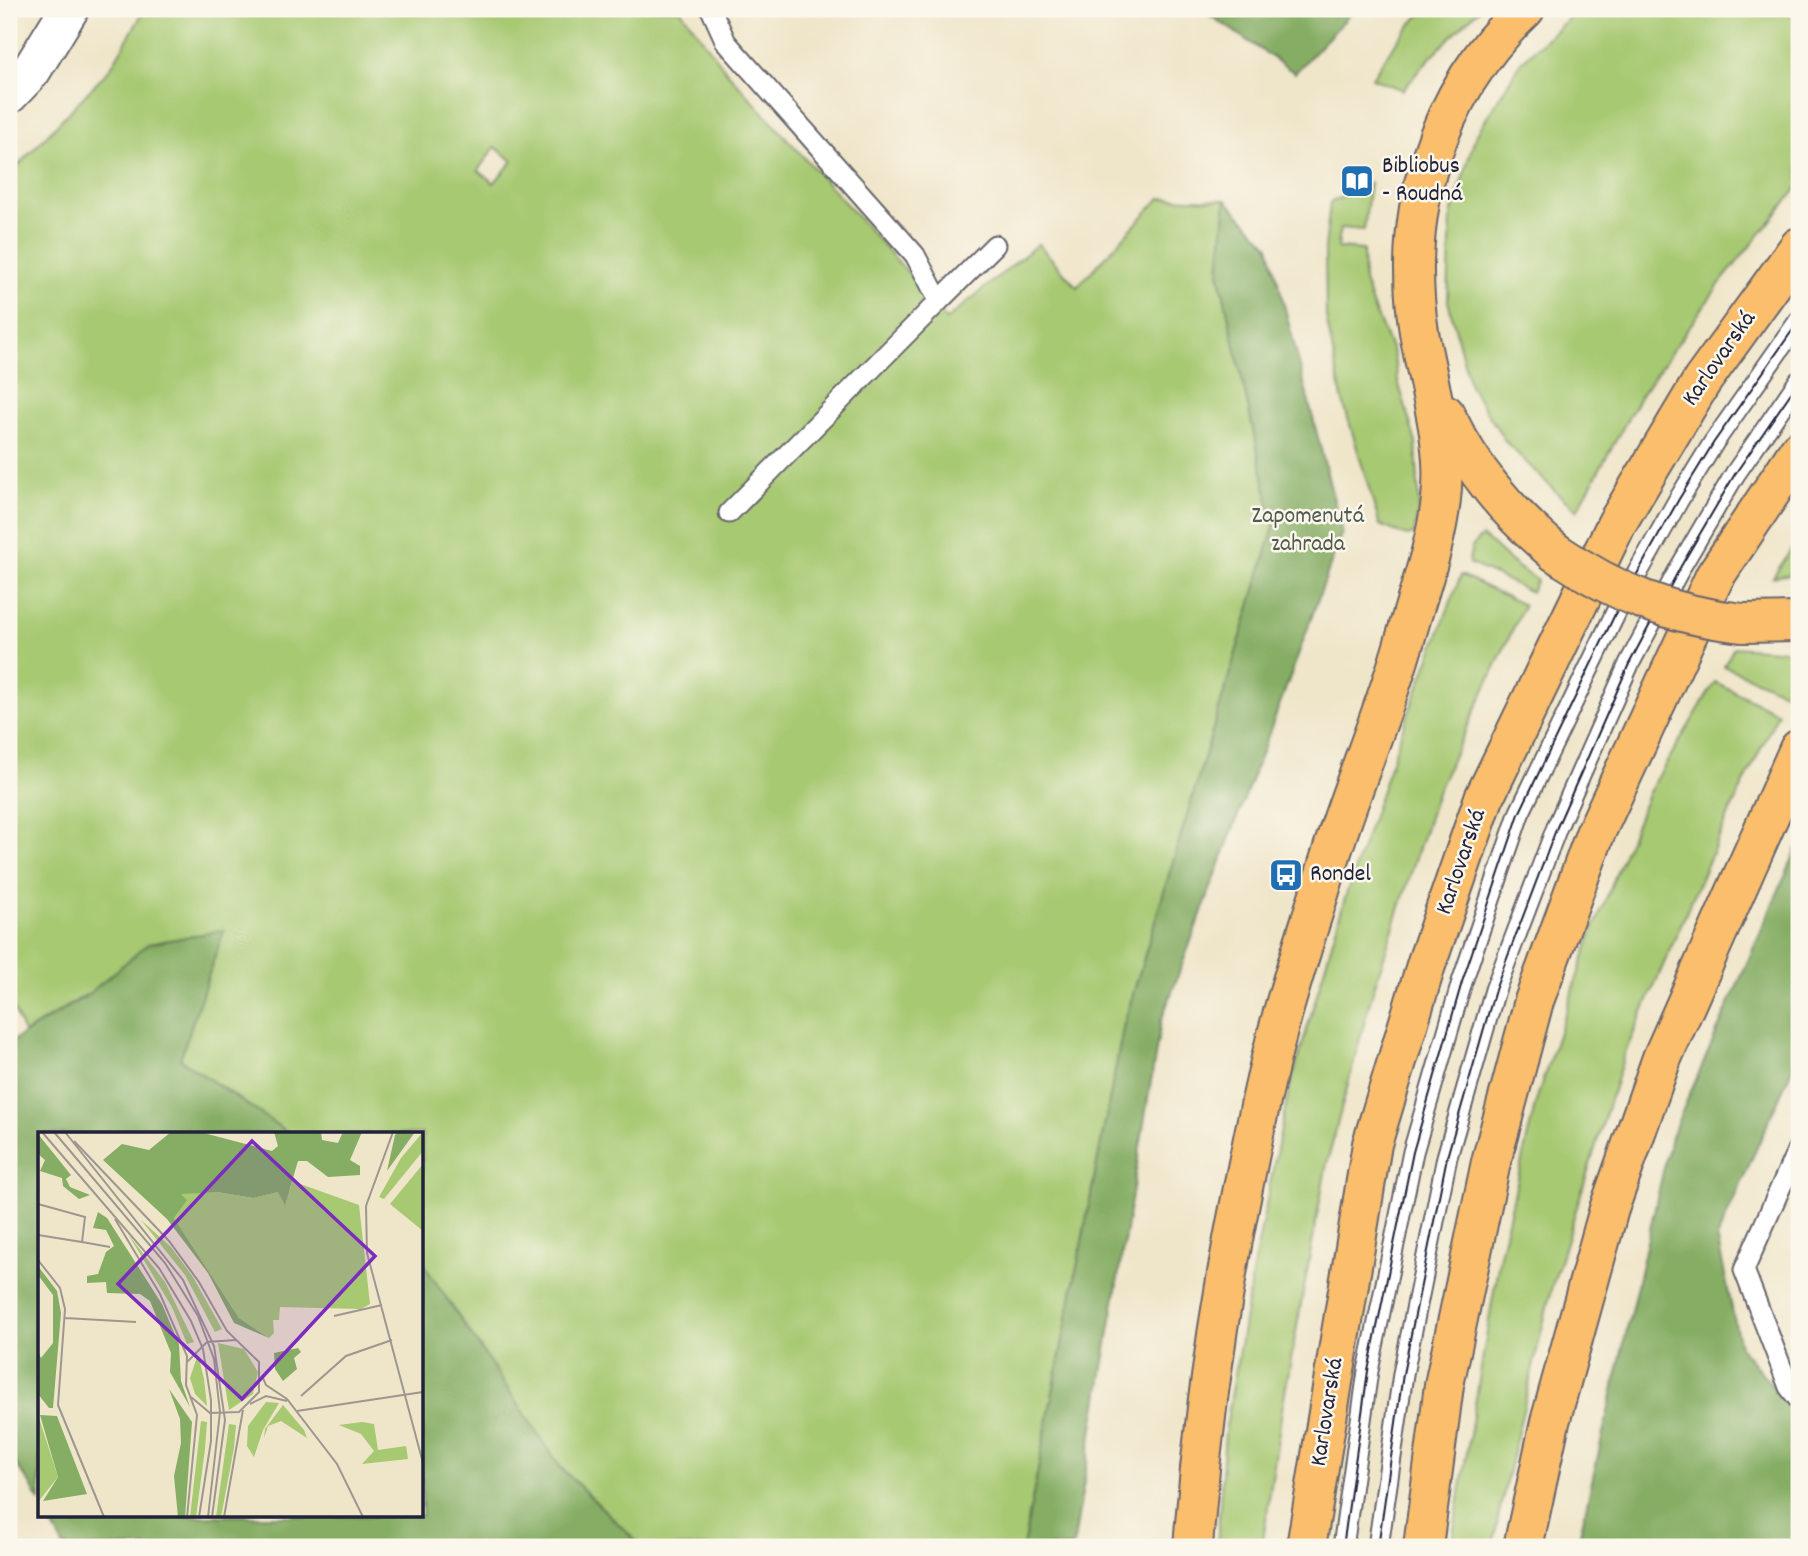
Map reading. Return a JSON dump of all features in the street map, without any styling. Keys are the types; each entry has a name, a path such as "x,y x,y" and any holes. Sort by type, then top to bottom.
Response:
{"main road":[{"path":"1525,9 1491,45 1464,85 1444,123 1429,162 1419,204 1414,249 1420,338 1442,407 1472,463 1501,501 1537,537 1582,570 1639,599 1690,614 1743,622 1799,622"},
{"name":"Karlovarská","path":"1306,1547 1372,1144 1426,965 1484,797 1617,523 1702,381 1799,247"},
{"path":"1193,1547 1197,1488 1225,1278 1279,1025 1342,819 1393,678 1437,526 1442,497 1443,464 1426,359"},
{"path":"1423,1547 1447,1371 1491,1162 1534,1002 1595,834 1715,576 1799,450"},
{"path":"1523,1547 1550,1422 1609,1209 1662,1058 1799,750"}],"street":[{"path":"9,94 31,71 69,9"}],"lane":[{"path":"711,9 726,42 915,255 939,301"},
{"path":"729,513 995,246"},
{"name":"Karlovarská","path":"1343,1547 1368,1371 1413,1152 1462,982 1519,814 1619,606 1679,499 1714,442 1799,321"},
{"path":"1378,1547 1403,1374 1447,1157 1495,990 1557,827 1629,664 1681,566 1735,474 1799,381"},
{"path":"1799,1146 1744,1270 1789,1387 1799,1401"}],"green space":[{"path":"145,9 680,9 727,72 910,275 946,320 1038,244 1077,287 1160,198 1226,200 1219,272 1274,527 1124,1024 1023,1547 642,1547 561,1468 424,1265 424,1132 287,1132 180,1059 223,931 86,995 24,1033 9,998 9,175 110,69","holes":["495,147 513,161 494,183 478,170"]},
{"path":"1201,9 1355,9 1295,73"},
{"path":"1426,9 1480,9 1440,48 1403,90 1372,78 1397,42"},
{"path":"1579,9 1799,9 1799,186 1721,282 1641,395 1577,510 1506,442 1470,386 1448,301 1451,215 1476,135 1522,61"},
{"path":"1370,183 1364,230 1340,228 1338,248 1363,250 1364,281 1393,353 1416,443 1419,505 1414,534 1407,536 1380,525 1342,398 1326,317 1325,248 1330,203"},
{"name":"Zapomenutá zahrada","path":"1226,200 1269,246 1342,532 1161,1021 1073,1547 1023,1547 1124,1024 1274,527 1219,272"},
{"path":"1482,537 1513,564 1537,580 1531,592 1469,563 1472,548"},
{"path":"1799,538 1799,573 1773,577"},
{"path":"1461,575 1524,605 1437,792 1371,997 1326,1167 1283,1403 1262,1547 1217,1547 1225,1433 1252,1275 1288,1094 1345,898 1403,728"},
{"path":"1734,647 1790,651 1797,667 1786,693 1724,666"},
{"path":"1715,682 1778,713 1730,812 1624,1055 1551,1290 1493,1547 1451,1547 1500,1255 1536,1101 1591,936 1649,792"},
{"path":"1799,844 1799,1053 1717,1237 1740,1347 1799,1417 1799,1547 1577,1547 1671,1137"},
{"path":"224,930 180,1059 287,1132 38,1132 38,1499 9,1455 9,1043 86,996 148,944"},
{"path":"424,1265 561,1468 642,1547 64,1547 48,1518 424,1518"}],"tram line":[{"path":"1343,1547 1368,1371 1413,1152 1462,982 1519,814 1619,606 1679,499 1714,442 1799,321"},
{"path":"1378,1547 1403,1374 1447,1157 1495,990 1557,827 1629,664 1681,566 1735,474 1799,381"}],"place":[{"name":"Bibliobus - Roudná","path":"1357,181"},
{"name":"Rondel","path":"1286,875"}]}
